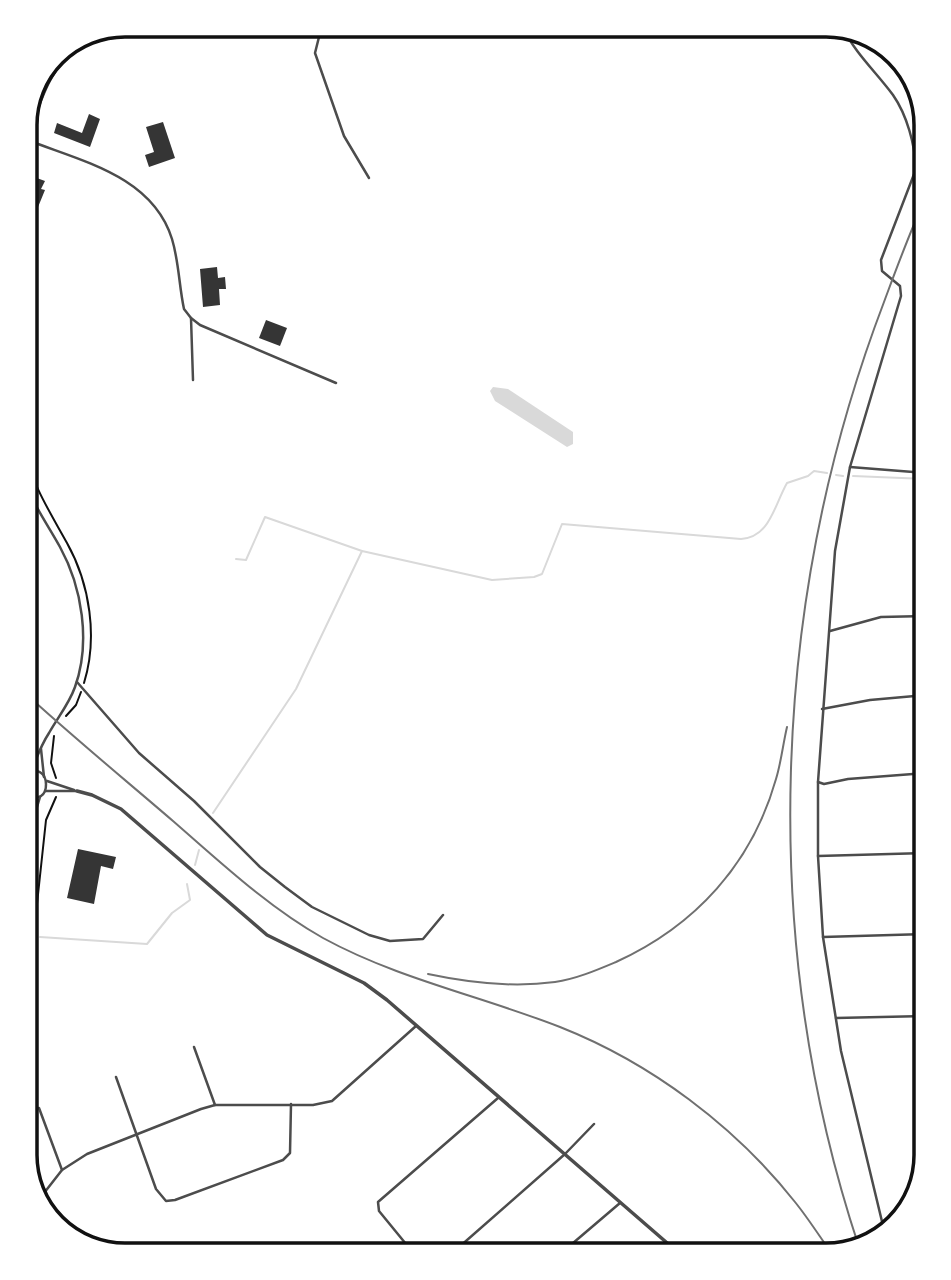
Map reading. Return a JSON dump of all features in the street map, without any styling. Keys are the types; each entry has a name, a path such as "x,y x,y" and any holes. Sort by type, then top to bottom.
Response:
{"street":[{"path":"319,37 315,53 344,136 369,178"},
{"path":"850,40 894,97 914,151"},
{"path":"39,109 56,70"},
{"path":"37,143 124,179 145,196 171,236 184,309 191,318 200,325 336,383"},
{"path":"882,1222 844,1062 823,937 818,856 818,782 835,551 850,467 901,296 900,285 882,271 881,260 914,176"},
{"path":"191,318 192,380"},
{"path":"850,467 914,471"},
{"path":"37,507 71,570 79,598 82,623 82,650 77,682 37,758"},
{"path":"830,631 881,617 914,616"},
{"path":"77,682 139,753 194,801 260,867 312,907 348,925 390,941 424,939 443,915"},
{"path":"822,709 870,700 914,696"},
{"path":"37,801 43,793 46,779 41,748"},
{"path":"37,772 58,785 92,795 121,808 267,935 364,983 667,1243"},
{"path":"818,782 824,784 848,779 914,774"},
{"path":"37,796 57,791 77,791"},
{"path":"818,856 914,853"},
{"path":"823,937 914,934"},
{"path":"836,1018 914,1016"},
{"path":"45,1192 62,1170 87,1154 215,1105 313,1105 332,1101 416,1026"},
{"path":"194,1047 215,1105"},
{"path":"116,1077 160,1196 166,1201 283,1160 290,1153 290,1104"},
{"path":"405,1243 380,1212 378,1202 498,1098"},
{"path":"39,1108 62,1170"},
{"path":"464,1243 565,1154 594,1124"},
{"path":"573,1243 620,1203"}],"path":[{"path":"37,487 80,570 91,623 88,669 76,705 64,718"},
{"path":"57,729 50,754 58,785"},
{"path":"37,904 46,820 56,801 57,791"}],"shaded area":[{"path":"493,387 508,389 573,432 573,444 567,447 495,401 490,391"}],"building":[{"path":"89,114 100,119 90,147 54,133 57,123 82,133"},
{"path":"163,122 175,158 149,167 145,155 154,152 146,127"},
{"path":"37,178 45,181 41,189 45,190 37,210"},
{"path":"217,267 218,278 225,277 226,289 219,289 220,305 203,307 200,269"},
{"path":"266,320 287,328 280,346 259,338"},
{"path":"78,849 116,857 113,869 101,866 94,904 67,898"}],"waterway":[{"path":"236,559 246,560 265,517 362,551 492,580 534,577 542,574 562,524 741,539 759,533 765,526 787,483 808,476 814,471 827,473"},
{"path":"836,475 843,476"},
{"path":"853,476 914,479"},
{"path":"213,813 296,689 362,551"},
{"path":"195,865 199,850"},
{"path":"40,937 147,944 172,913 190,900 187,884"}],"railway":[{"path":"856,1237 826,1131 804,1013 792,893 791,773 799,652 818,533 846,416 884,302 914,225"},
{"path":"37,703 245,883 303,926 381,965 560,1027 594,1042 659,1078 746,1148 795,1202 824,1243"},
{"path":"428,974 507,984 563,981 616,962 671,930 717,889 752,838 776,779 787,727"}]}
